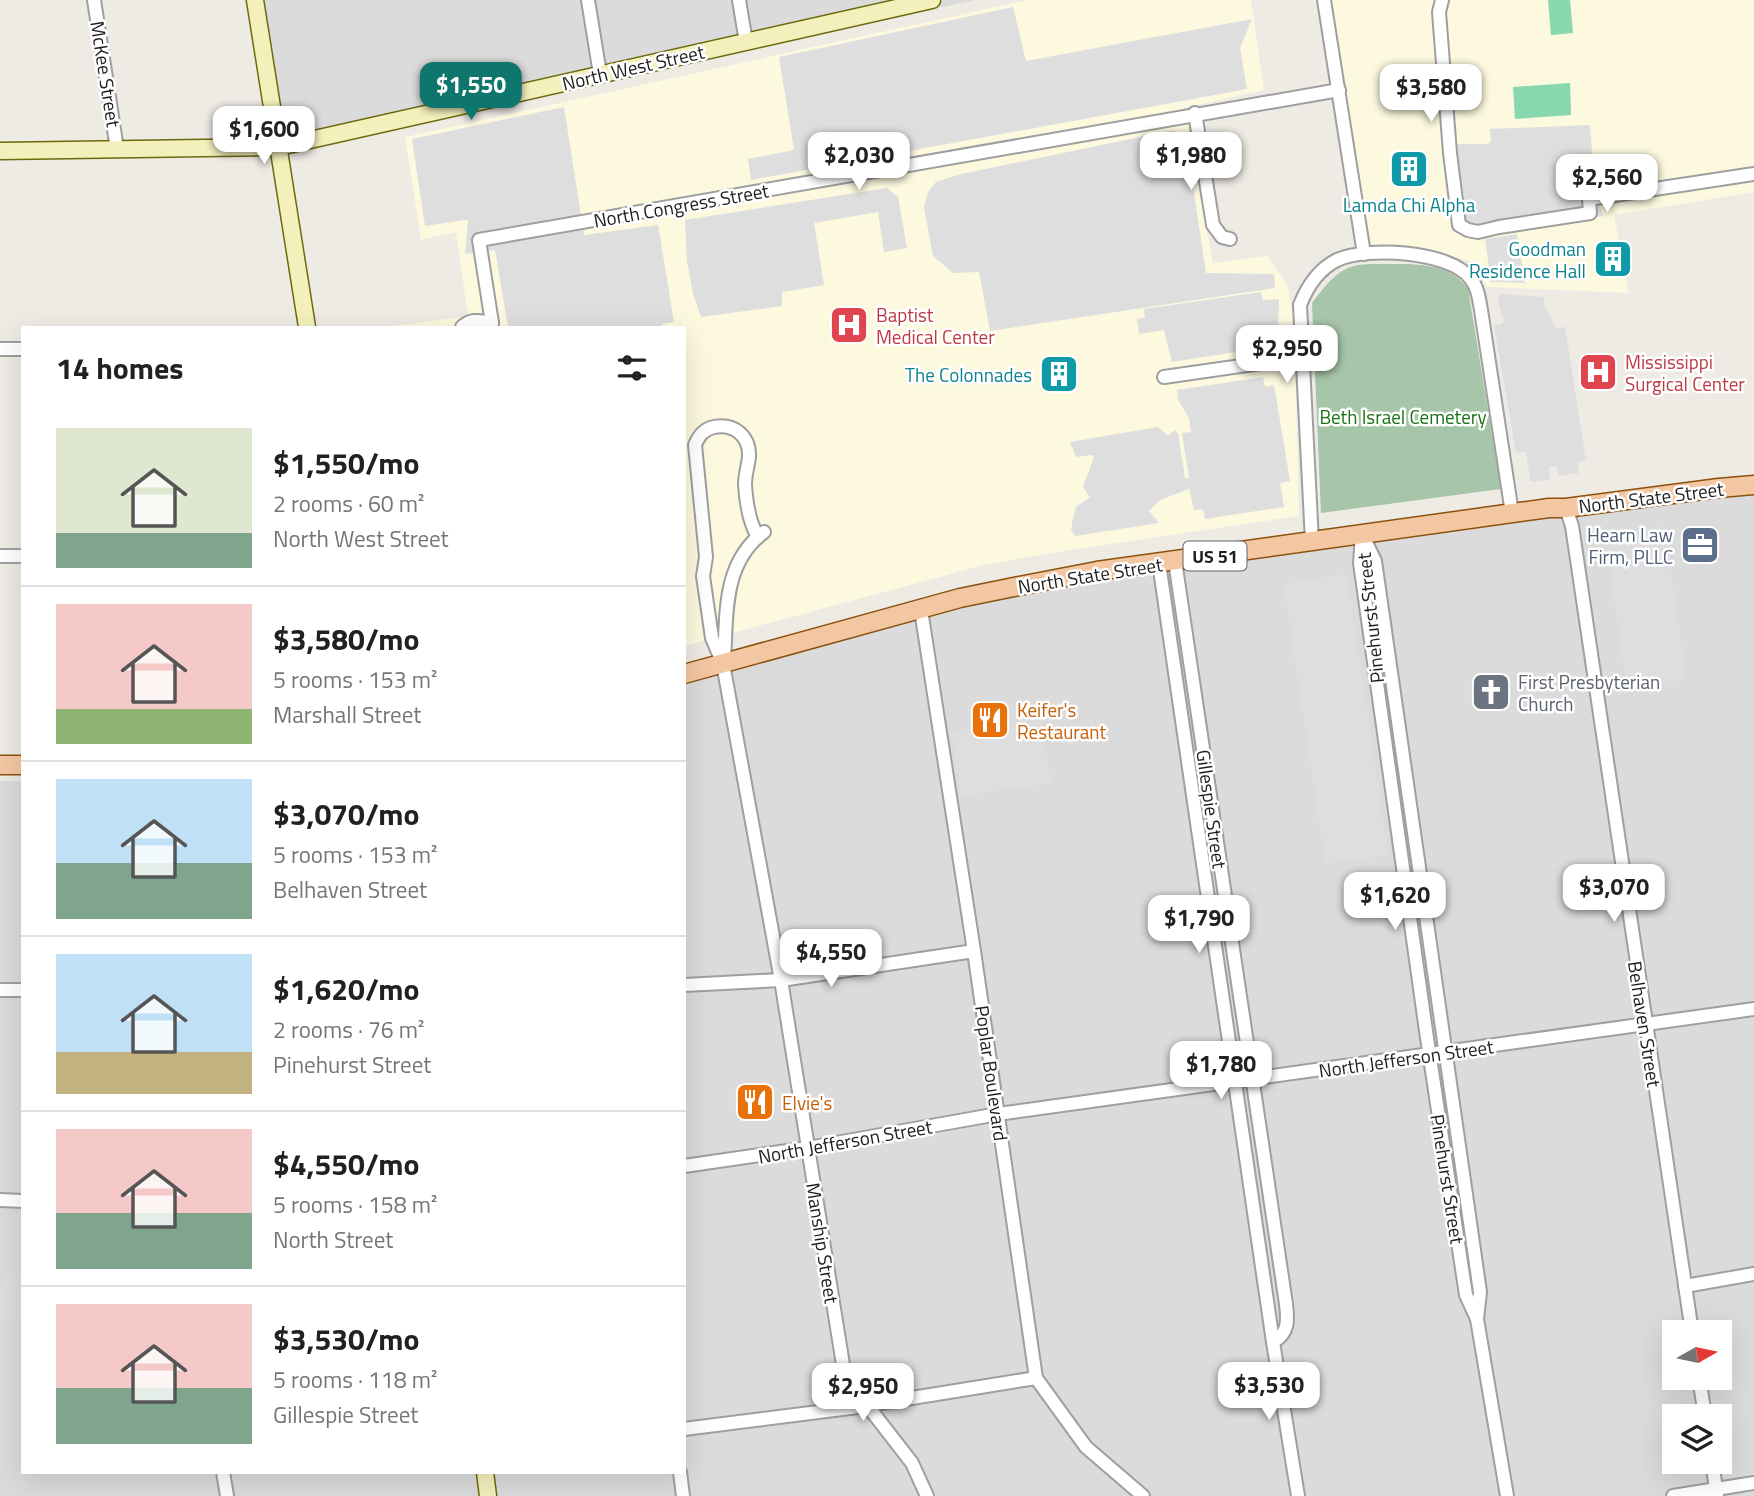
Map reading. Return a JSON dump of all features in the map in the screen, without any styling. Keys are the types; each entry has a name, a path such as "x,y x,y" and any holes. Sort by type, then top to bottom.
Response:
{"main road":[{"name":"North State Street","path":"686,673 960,598 1097,572 1512,513 1754,485"},
{"path":"0,765 21,765"}],"street":[{"name":"McKee Street","path":"94,0 117,149"},
{"path":"255,0 307,326"},
{"path":"588,0 600,74"},
{"path":"739,0 746,41"},
{"name":"North West Street","path":"0,151 279,148 746,41 876,6 932,0"},
{"path":"1324,0 1364,254"},
{"path":"1442,0 1439,12 1450,153 1459,225 1478,232 1590,213 1590,199 1754,174"},
{"name":"North Congress Street","path":"463,326 468,321 476,320 489,325 479,240 1339,90"},
{"path":"1195,113 1213,225 1222,237 1230,239"},
{"path":"1312,542 1300,305 1306,290 1317,276 1339,259 1364,254 1410,255 1457,266 1473,281 1478,293 1512,513"},
{"path":"0,349 21,349"},
{"path":"1164,377 1303,357"},
{"name":"Manship Street","path":"723,664 725,614 732,577 761,535 751,526 745,482 749,454 746,438 733,428 719,426 707,429 699,436 695,445 706,557 703,576 712,638 723,664 781,980 850,1408"},
{"name":"Belhaven Street","path":"1566,508 1572,526 1690,1320"},
{"name":"Pinehurst Street","path":"1362,535 1375,561 1480,1292 1477,1319"},
{"name":"Pinehurst Street","path":"1362,535 1360,563 1429,1054 1466,1296 1477,1319 1507,1496"},
{"path":"0,556 21,556"},
{"name":"Gillespie Street","path":"1167,562 1252,1080 1287,1314 1286,1329 1283,1335 1273,1342"},
{"name":"Gillespie Street","path":"1167,562 1234,1083 1298,1496"},
{"name":"Poplar Boulevard","path":"921,610 1036,1378 1086,1447 1143,1496"},
{"path":"1403,867 1419,864"},
{"path":"686,985 781,980 974,951"},
{"path":"1417,965 1433,962"},
{"path":"0,990 21,990"},
{"name":"North Jefferson Street","path":"686,1166 808,1148 998,1114 1754,1009"},
{"path":"1450,1190 1465,1187"},
{"path":"0,1200 21,1200"},
{"path":"1685,1286 1754,1274"},
{"path":"686,1429 850,1408 1036,1378"},
{"path":"867,1405 912,1463 927,1496"},
{"path":"223,1474 227,1496"},
{"path":"485,1474 488,1496"},
{"path":"680,1474 683,1496"},
{"path":"1714,1474 1717,1493"},
{"path":"1673,1496 1717,1493 1754,1483"}],"shaded area":[{"path":"260,0 976,0 279,147"},
{"name":"Baptist Medical Center","path":"1027,0 1251,0 1264,90 1184,108 1213,263 1267,256 1287,284 1294,322 1299,516 984,565 686,645 686,326 393,326 468,316 456,232 421,240 405,137"},
{"path":"1331,0 1754,0 1754,192 1614,215 1629,293 1487,287 1473,262 1437,252 1433,254 1374,246 1370,242"},
{"path":"1013,7 1026,61 1252,19 1240,48 1247,89 751,180 748,159 794,150 779,57"},
{"path":"564,107 584,235 658,225 674,322 662,326 508,326 495,250 465,254 468,221 425,226 412,139"},
{"path":"1590,125 1595,191 1603,216 1486,237 1479,227 1470,225 1465,220 1462,214 1454,144 1488,144 1491,141 1490,129"},
{"path":"1174,130 1176,141 1186,139 1206,273 1274,274 1275,288 990,331 979,272 953,273 933,256 924,207 928,192 936,182 961,174"},
{"path":"887,188 898,197 907,248 884,252 878,212 814,223 824,285 782,292 782,306 701,317 693,294 687,261 685,220"},
{"path":"1517,234 1525,283 1491,282 1485,239"},
{"path":"1261,292 1263,300 1279,299 1278,329 1273,346 1172,362 1164,330 1139,334 1137,319 1145,317 1144,309"},
{"path":"1499,294 1544,297 1544,304 1556,328 1565,327 1586,461 1577,462 1579,473 1559,476 1557,466 1549,467 1550,479 1531,482 1526,452 1516,453 1494,325 1502,324 1504,320 1498,302"},
{"path":"1263,377 1265,387 1274,385 1290,481 1280,483 1284,507 1205,519 1203,509 1194,510 1189,489 1160,500 1149,511 1159,523 1075,536 1071,530 1073,518 1076,507 1090,497 1083,487 1094,457 1076,457 1070,442 1158,427 1168,436 1175,430 1178,433 1185,478 1189,478 1182,433 1191,432 1189,418 1178,400 1177,390"},
{"path":"1754,487 1754,1496 0,1496 0,781 21,781 21,1474 686,1474 686,673 921,610 1175,561"},
{"path":"1664,526 1687,680 1627,686 1605,535"},
{"path":"1347,574 1388,855 1325,864 1284,584"},
{"path":"1041,718 1051,783 961,796 952,731"},
{"path":"4,1271 21,1271 21,1319 0,1319 0,1284 4,1284"}],"green space":[{"path":"1548,0 1570,0 1573,33 1551,35"},
{"path":"1570,83 1571,115 1515,119 1513,87"},
{"name":"Beth Israel Cemetery","path":"1364,264 1409,264 1449,272 1468,289 1501,489 1321,513 1312,303 1343,270"}],"place":[{"name":"Lamda Chi Alpha","path":"1409,169"},
{"name":"Goodman Residence Hall","path":"1613,259"},
{"name":"Baptist Medical Center","path":"849,325"},
{"name":"Mississippi Surgical Center","path":"1598,372"},
{"name":"The Colonnades","path":"1059,374"},
{"name":"Hearn Law Firm, PLLC","path":"1700,545"},
{"name":"First Presbyterian Church","path":"1491,692"},
{"name":"Keifer's Restaurant","path":"990,720"},
{"name":"Elvie's","path":"755,1102"}]}
